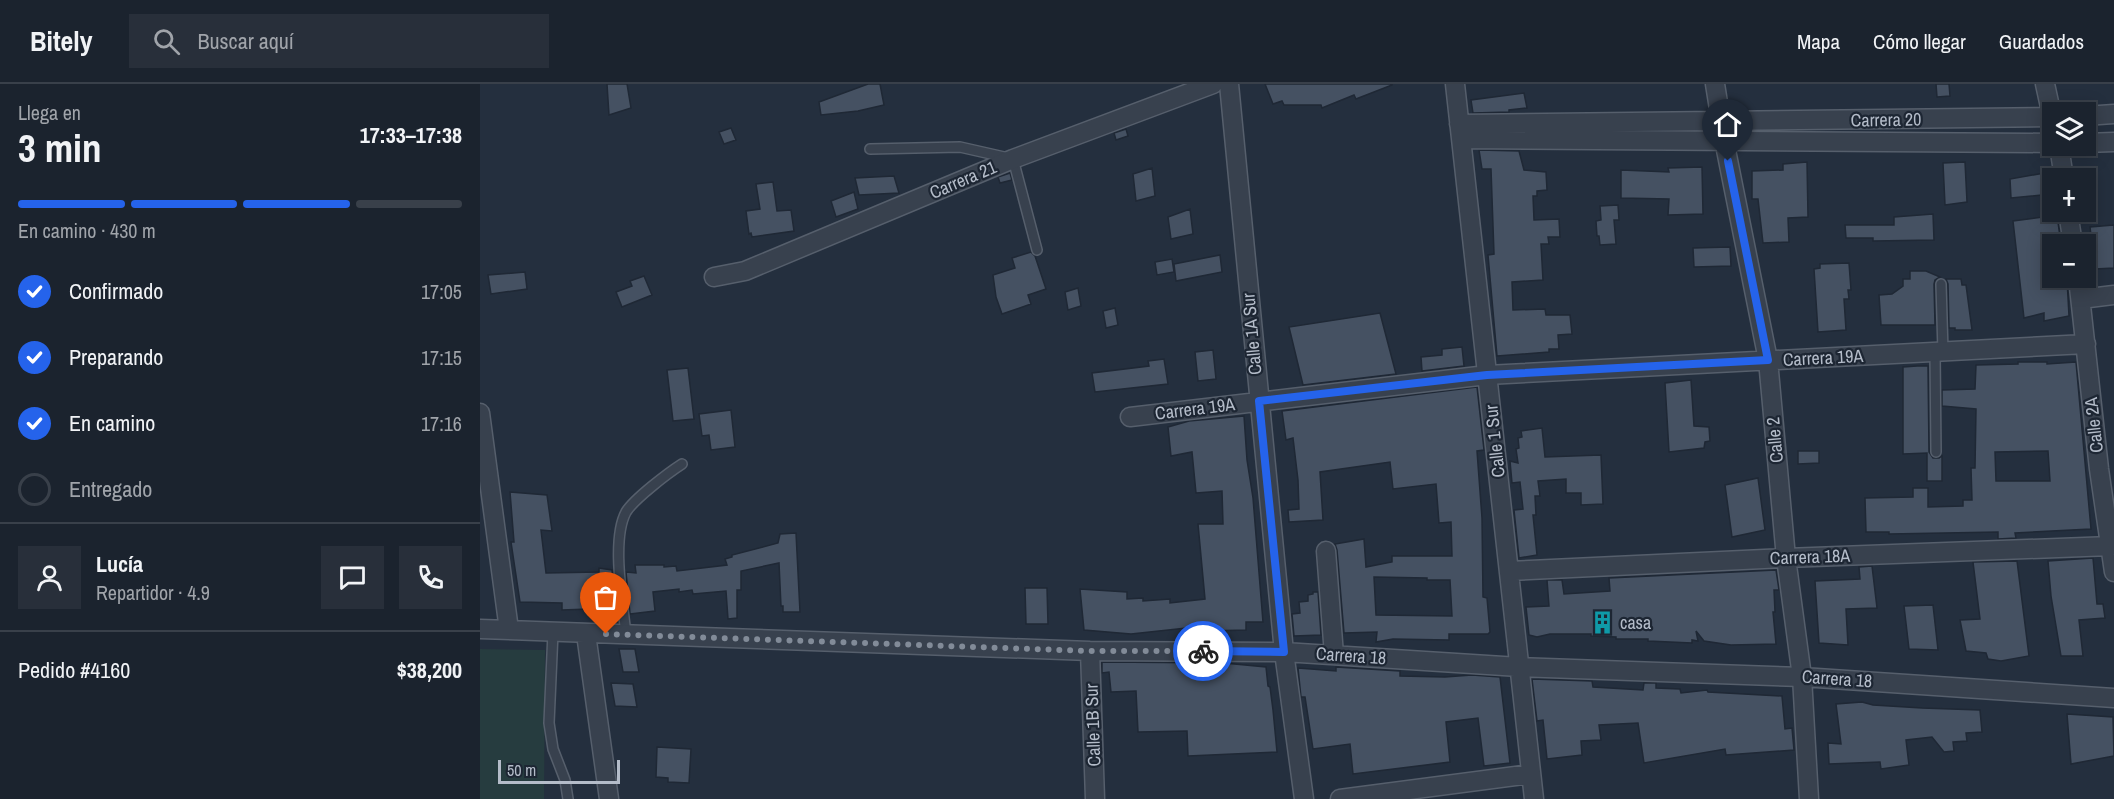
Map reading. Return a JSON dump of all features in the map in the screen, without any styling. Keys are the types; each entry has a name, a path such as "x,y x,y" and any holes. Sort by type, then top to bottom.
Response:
{"street":[{"name":"Carrera 21","path":"714,277 745,271 1013,159 1213,84"},
{"name":"Calle 1A Sur","path":"1229,84 1284,652 1304,799"},
{"name":"Calle 1 Sur","path":"1455,84 1534,799"},
{"name":"Calle 2","path":"1715,84 1722,131 1768,360 1786,558 1802,677 1809,799"},
{"path":"2044,84 2048,102"},
{"path":"2096,115 2114,114"},
{"name":"Carrera 20","path":"1722,131 2042,117"},
{"path":"1460,131 1722,131"},
{"name":"Carrera 20","path":"1722,131 2042,143"},
{"path":"2096,143 2114,142"},
{"name":"Calle 2A","path":"2079,288 2106,469 2114,572"},
{"path":"2081,299 2114,295"},
{"name":"Carrera 19A","path":"1130,417 1487,375 2086,344"},
{"path":"480,413 509,630"},
{"name":"Carrera 18A","path":"1509,571 2111,546"},
{"path":"1326,551 1334,656"},
{"name":"Carrera 18","path":"480,629 1090,651 1284,652 1519,667 1802,677 2114,698"},
{"path":"586,634 609,799"},
{"name":"Calle 1B Sur","path":"1090,651 1095,799"},
{"path":"1340,799 1425,794 1531,774"}],"lane":[{"path":"870,149 960,147 1013,159 1038,250"},
{"path":"1936,452 1941,285"},
{"path":"626,635 618,548 627,512 663,476 682,464"},
{"path":"553,632 549,723 553,749 565,780 568,799"}],"green space":[{"path":"480,649 545,650 544,799 480,799"}],"building":[{"path":"607,84 627,84 631,108 609,115"},
{"path":"868,84 880,84 884,105 858,111 821,115 819,102"},
{"path":"1265,84 1392,85 1356,99 1354,95 1322,108 1321,105 1284,105 1282,101 1273,104"},
{"path":"1936,84 1949,84 1950,96 1937,97"},
{"path":"1524,93 1527,108 1509,110 1509,112 1473,113 1471,100"},
{"path":"731,128 736,140 724,144 719,132"},
{"path":"1126,129 1128,136 1116,140 1114,133"},
{"path":"1479,150 1519,151 1524,170 1546,172 1547,190 1537,191 1537,196 1533,196 1534,220 1559,219 1560,237 1548,237 1549,244 1541,244 1543,280 1512,282 1513,310 1545,309 1546,315 1570,315 1572,334 1558,335 1559,349 1549,349 1549,352 1497,356 1488,255 1494,254 1491,169 1482,169"},
{"path":"1807,162 1808,217 1788,218 1789,242 1763,243 1758,199 1752,199 1752,171 1783,170 1783,164"},
{"path":"1965,162 1967,202 1945,205 1943,163"},
{"path":"1702,167 1703,214 1668,215 1669,199 1621,198 1621,170 1669,172 1668,168"},
{"path":"1152,168 1155,196 1136,201 1133,174"},
{"path":"1010,173 1012,180 1000,183 998,177"},
{"path":"2042,173 2042,195 2011,198 2010,179"},
{"path":"894,176 899,193 859,195 855,178"},
{"path":"773,182 777,211 791,210 794,231 752,237 751,233 749,234 746,211 760,209 756,184"},
{"path":"854,192 858,209 836,217 831,201"},
{"path":"1618,205 1619,220 1614,220 1616,244 1600,245 1596,221 1601,220 1600,206"},
{"path":"1190,209 1193,234 1171,239 1168,217"},
{"path":"1933,214 1934,240 1873,241 1873,238 1846,238 1845,225 1894,225 1894,217"},
{"path":"2042,217 2042,222 2058,222 2060,234 2042,234 2042,288 2067,288 2069,316 2044,321 2044,313 2024,318 2013,221"},
{"path":"2114,225 2114,268 2096,269 2096,234 2091,234 2090,227"},
{"path":"1730,247 1731,266 1694,267 1693,248"},
{"path":"1031,252 1035,256 1046,289 1028,295 1031,304 1002,314 996,297 993,275 1015,268 1012,258"},
{"path":"1220,255 1222,272 1176,281 1174,264"},
{"path":"1172,259 1174,272 1157,275 1155,262"},
{"path":"1849,263 1851,290 1848,290 1849,299 1844,299 1846,330 1818,332 1814,269 1820,268 1820,264"},
{"path":"1910,271 1926,271 1940,277 1935,280 1934,284 1935,325 1881,325 1879,295 1892,294 1903,286 1903,279 1910,279"},
{"path":"525,272 527,289 491,294 488,275"},
{"path":"644,276 652,295 622,307 616,292 632,286 630,281"},
{"path":"1946,279 1961,279 1962,285 1966,285 1972,330 1949,328"},
{"path":"1078,288 1081,306 1068,310 1065,292"},
{"path":"1115,308 1118,325 1106,328 1103,311"},
{"path":"1380,313 1396,374 1303,385 1289,327"},
{"path":"1462,347 1464,366 1422,371 1421,357 1442,355 1442,349"},
{"path":"1213,350 1216,379 1198,381 1195,352"},
{"path":"1164,359 1168,384 1095,392 1092,373 1149,366 1148,361"},
{"path":"2018,362 2047,362 2047,364 2076,362 2091,529 2015,533 2016,538 1998,539 1998,532 1889,534 1889,532 1866,532 1865,498 1913,497 1913,488 1928,488 1928,507 1963,506 1963,500 1972,500 1971,468 1975,468 1976,409 1942,406 1942,390 1975,389 1976,365 2018,364","holes":["2048,451 2050,481 1996,481 1995,452"]},
{"path":"1928,366 1929,452 1933,458 1942,456 1942,481 1927,481 1927,453 1903,454 1903,367"},
{"path":"688,368 694,419 673,421 667,370"},
{"path":"1691,380 1694,426 1709,427 1710,441 1705,442 1704,448 1669,452 1665,383"},
{"path":"1477,387 1484,450 1477,451 1482,518 1483,597 1487,598 1490,632 1488,634 1449,634 1449,640 1393,639 1376,642 1377,632 1344,633 1335,544 1364,539 1366,567 1392,562 1392,556 1452,556 1451,522 1439,523 1436,484 1393,489 1390,462 1320,472 1323,520 1289,522 1288,510 1299,509 1298,480 1293,438 1286,440 1282,411","holes":["1374,577 1427,578 1427,580 1450,580 1452,616 1376,615"]},
{"path":"731,410 735,447 711,450 709,435 702,436 699,414"},
{"path":"1244,416 1263,622 1246,622 1246,630 1186,634 1186,628 1131,634 1084,630 1080,589 1127,592 1127,599 1143,598 1143,601 1170,599 1170,603 1205,599 1198,524 1223,524 1222,491 1196,493 1192,452 1171,456 1168,427 1189,421"},
{"path":"1542,428 1545,457 1601,455 1603,504 1581,505 1581,493 1566,493 1566,479 1538,481 1540,496 1535,496 1536,515 1533,515 1537,555 1519,558 1514,510 1523,509 1520,482 1512,483 1510,461 1518,463 1516,449 1519,448 1518,438 1522,437 1521,431"},
{"path":"1798,451 1819,451 1819,463 1798,464"},
{"path":"1758,478 1765,530 1732,537 1725,485"},
{"path":"510,492 547,495 552,531 541,530 546,573 599,572 599,568 612,570 616,608 562,610 562,603 520,602 511,542 514,542"},
{"path":"796,533 800,612 783,612 779,563 741,571 741,590 737,590 737,618 728,619 726,591 693,594 692,590 679,592 679,589 653,592 655,611 630,614 626,572 636,573 635,565 676,566 677,571 727,565 725,559 732,555 778,543 780,534"},
{"path":"2093,558 2097,604 2103,604 2105,618 2079,620 2083,656 2061,656 2048,561"},
{"path":"2017,561 2029,656 2001,661 1988,659 1986,653 1966,651 1960,620 1980,619 1973,562"},
{"path":"1872,566 1877,608 1846,609 1848,645 1819,643 1815,581 1860,579 1859,567"},
{"path":"1776,570 1779,590 1774,590 1775,612 1773,612 1776,644 1731,645 1704,641 1696,631 1698,641 1692,640 1692,643 1616,639 1616,637 1591,636 1591,634 1550,634 1537,637 1529,635 1526,607 1549,606 1547,580 1562,580 1564,594 1610,591 1609,578"},
{"path":"1025,588 1047,588 1048,624 1026,624"},
{"path":"1318,592 1321,635 1294,636 1292,614 1300,613 1299,602 1308,601 1308,595"},
{"path":"1933,605 1938,650 1909,649 1904,606"},
{"path":"619,649 635,649 639,672 623,672"},
{"path":"1102,662 1224,663 1266,667 1277,752 1188,756 1187,731 1138,732 1136,691 1111,692 1109,672 1102,673"},
{"path":"1336,667 1400,671 1400,676 1500,677 1510,763 1484,766 1478,718 1446,722 1450,762 1353,774 1350,744 1313,749 1305,697 1301,697 1298,668 1336,671"},
{"path":"1532,679 1592,681 1593,687 1643,690 1644,683 1656,683 1656,688 1680,689 1681,693 1707,690 1708,692 1782,696 1785,729 1792,728 1794,750 1726,755 1725,749 1644,763 1638,723 1599,725 1601,740 1581,741 1582,755 1547,759 1543,720 1537,721"},
{"path":"611,683 633,684 637,707 615,706"},
{"path":"1862,702 1873,705 1980,710 1982,732 1966,733 1967,741 1953,742 1954,751 1944,752 1932,737 1906,740 1909,765 1881,769 1880,762 1829,764 1828,743 1841,744 1836,704"},
{"path":"2067,714 2113,717 2114,756 2071,764"},
{"path":"657,747 691,749 689,783 668,782 668,778 656,777"}],"way so far":[{"path":"606,634 1090,651 1203,651"}],"place":[{"name":"casa","path":"1602,623"}],"route":[{"path":"1203,651 1284,652 1259,401 1487,375 1768,360 1728,161"}]}
